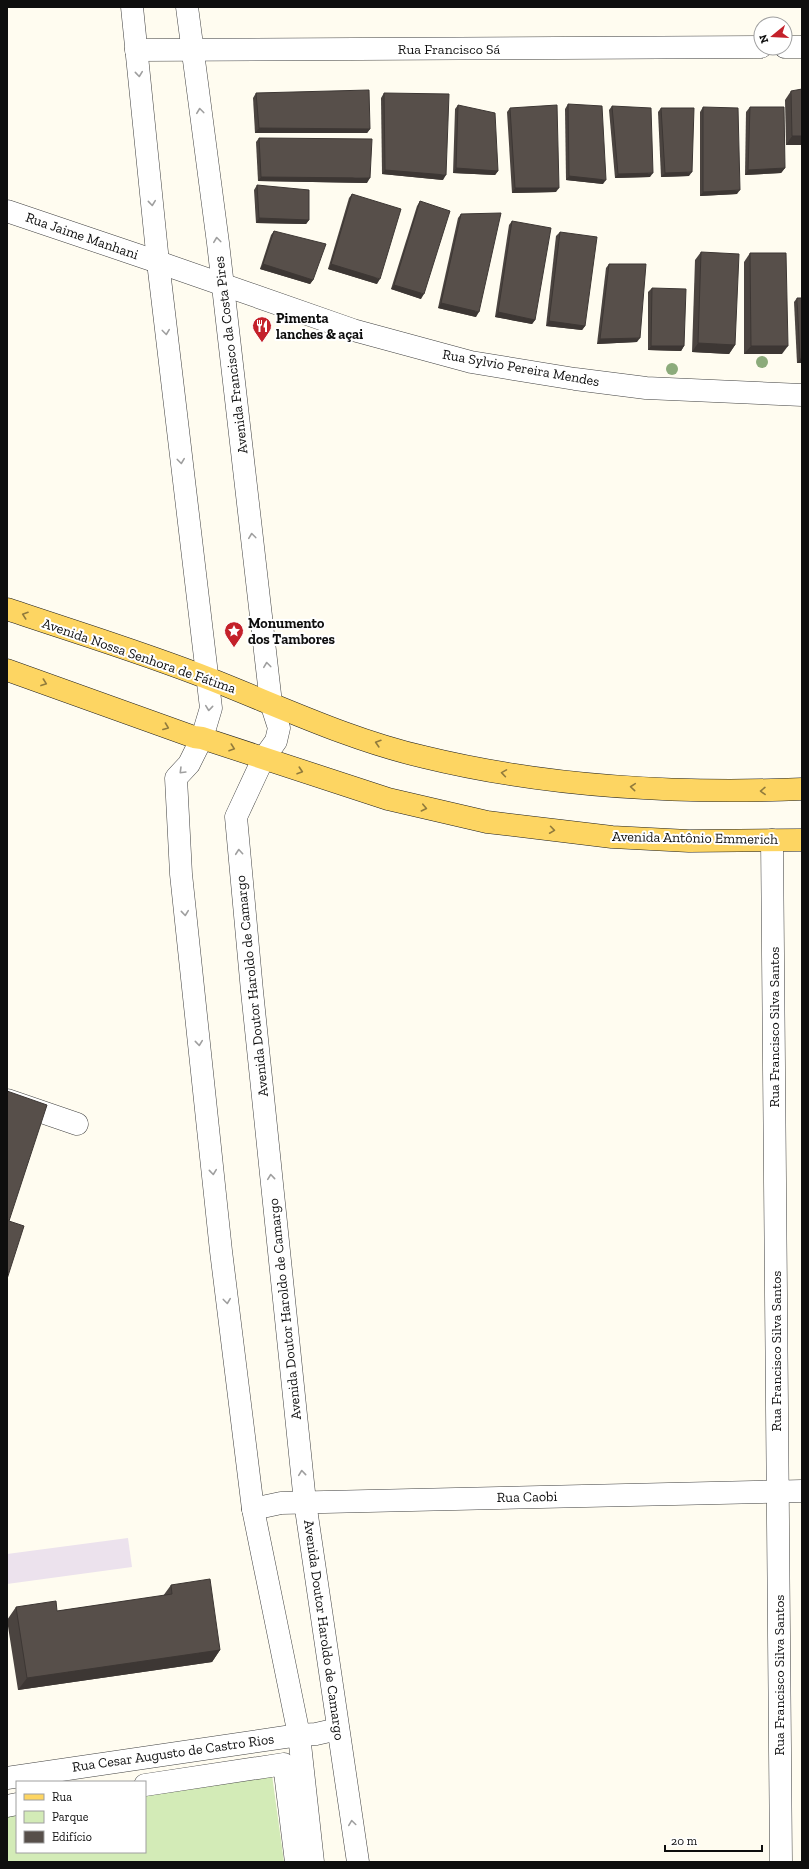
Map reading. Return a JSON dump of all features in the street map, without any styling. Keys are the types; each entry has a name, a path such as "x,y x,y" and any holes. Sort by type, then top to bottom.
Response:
{"main road":[{"name":"Avenida Nossa Senhora de Fátima","path":"7,609 207,678 271,703"},
{"path":"7,670 194,738 202,738 263,759"},
{"path":"271,703 354,737 423,757 537,779 649,788 763,791 802,789"},
{"name":"Avenida Antônio Emmerich","path":"263,759 388,799 487,822 612,837 689,841 802,840"}],"street":[{"path":"132,7 158,262 211,708 202,738 189,764 176,778 181,874 221,1252 253,1509 299,1734 313,1862"},
{"name":"Avenida Francisco da Costa Pires","path":"187,7 223,286 271,703 279,728 276,741 263,759"},
{"name":"Rua Francisco Sá","path":"136,50 753,47"},
{"name":"Rua Jaime Manhani","path":"7,211 158,262"},
{"name":"Rua Sylvio Pereira Mendes","path":"158,262 223,286 353,330 471,362 575,379 646,388 802,395"},
{"name":"Avenida Doutor Haroldo de Camargo","path":"263,759 236,816 252,991 306,1502 358,1862"},
{"name":"Rua Francisco Silva Santos","path":"772,840 781,1862"},
{"path":"7,1100 77,1124"},
{"name":"Rua Caobi","path":"253,1509 281,1503 306,1502 802,1491"},
{"name":"Rua Cesar Augusto de Castro Rios","path":"7,1778 75,1775 299,1734 316,1734 338,1729"},
{"path":"146,1785 284,1764 296,1862"}],"shaded area":[{"path":"128,1538 132,1567 7,1584 7,1554"}],"green space":[{"path":"272,1775 284,1862 7,1862 7,1817 16,1815 16,1853 146,1853 146,1795"}],"building":[{"path":"802,89 802,136 792,136 791,91"},
{"path":"369,90 370,129 259,128 256,93"},
{"path":"384,93 449,94 446,175 385,170"},
{"path":"568,104 602,106 606,180 569,176"},
{"path":"458,105 495,113 498,171 456,168"},
{"path":"557,105 559,188 515,188 510,108"},
{"path":"612,106 651,108 653,173 618,174"},
{"path":"703,107 738,108 740,190 703,192"},
{"path":"750,107 784,107 785,168 748,170"},
{"path":"661,108 694,108 692,172 665,173"},
{"path":"259,138 372,139 370,178 261,177"},
{"path":"257,185 309,190 309,220 259,218"},
{"path":"352,194 401,209 380,279 331,264"},
{"path":"420,201 450,211 424,294 394,285"},
{"path":"501,213 479,312 441,303 461,214"},
{"path":"512,221 551,228 535,320 498,312"},
{"path":"274,231 326,244 313,280 263,264"},
{"path":"560,232 597,237 585,326 549,321"},
{"path":"701,252 739,254 735,345 698,343"},
{"path":"750,253 786,253 788,346 751,346"},
{"path":"609,264 646,264 640,338 600,339"},
{"path":"652,288 686,289 684,346 651,346"},
{"path":"797,298 802,298 802,359 800,359"},
{"path":"7,1091 47,1105 9,1221 24,1226 7,1279"},
{"path":"210,1579 220,1650 27,1678 16,1607 56,1601 57,1611 172,1594 171,1585"}],"place":[{"name":"Pimenta lanches & açai","path":"262,343"},
{"name":"Monumento dos Tambores","path":"234,648"}]}
